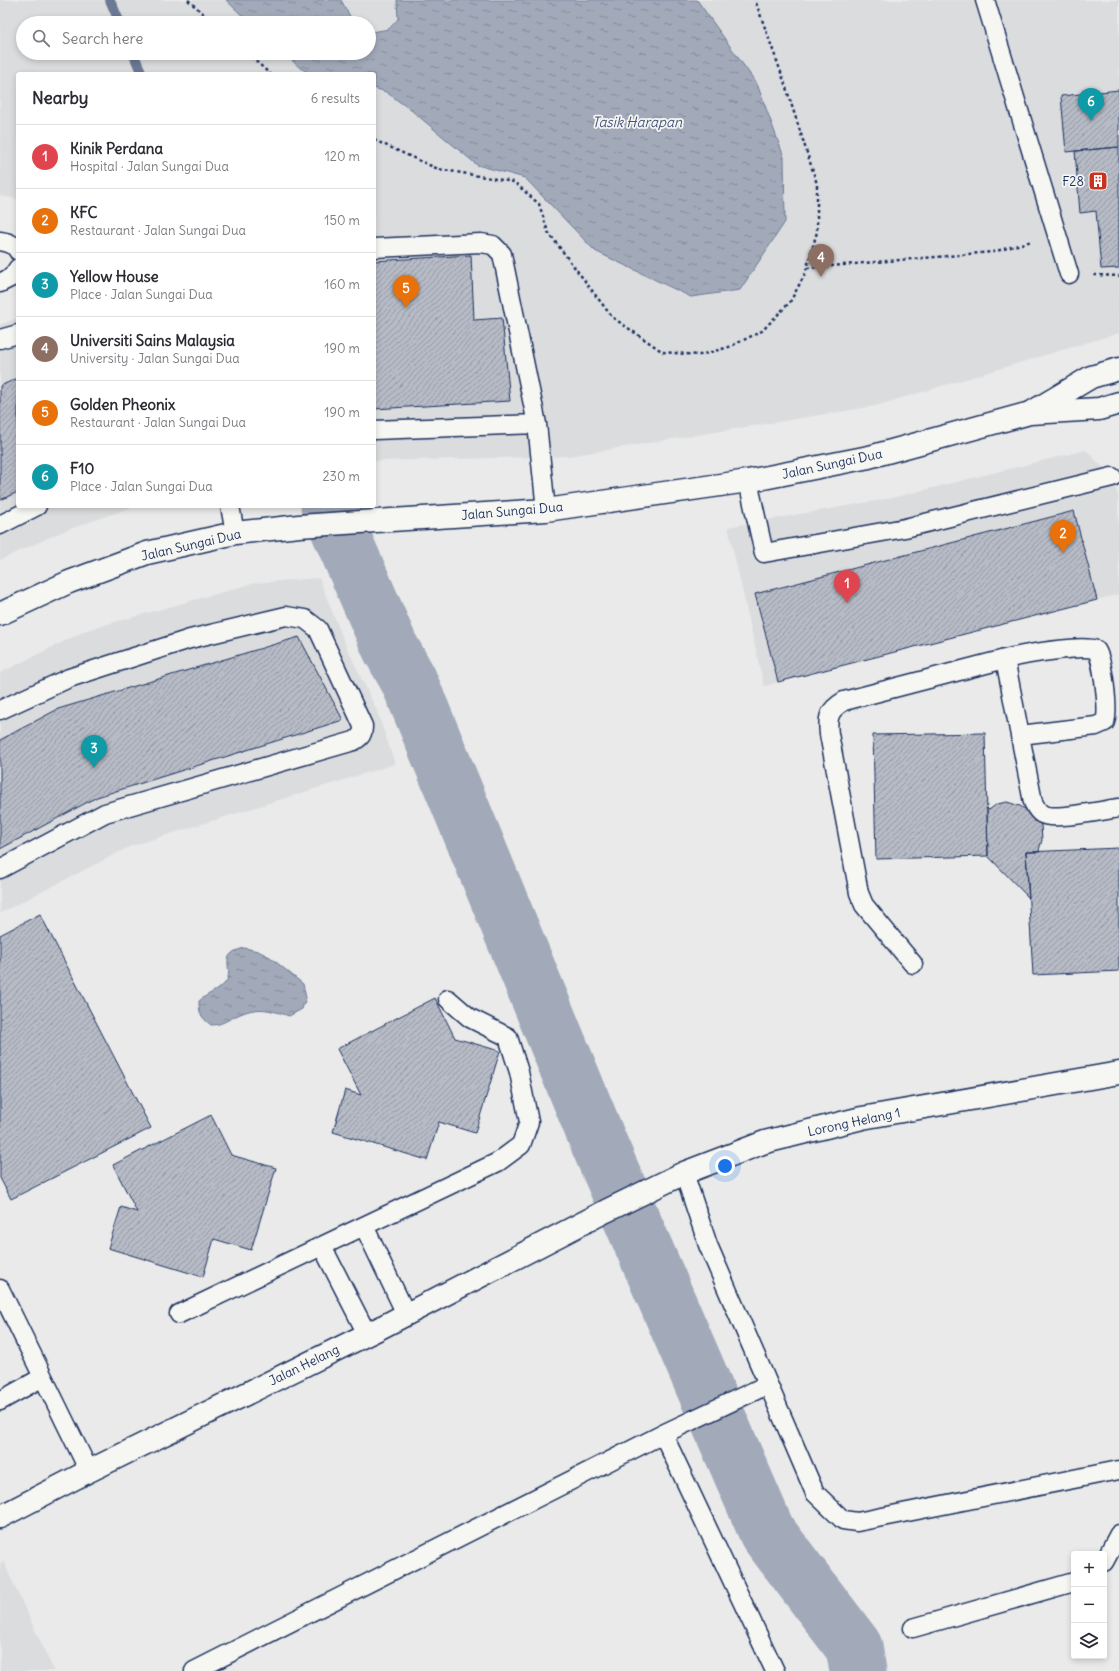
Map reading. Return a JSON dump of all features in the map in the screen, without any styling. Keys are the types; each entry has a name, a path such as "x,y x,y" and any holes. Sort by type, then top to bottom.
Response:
{"main road":[{"name":"Jalan Sungai Dua","path":"1030,413 1092,378 1119,369"},
{"name":"Jalan Sungai Dua","path":"0,614 69,582 147,553 235,533 299,526 546,510 748,481 869,457 1030,413 1099,409 1119,403"},
{"name":"Lorong Helang 1","path":"606,1211 684,1173 765,1142 862,1118 1117,1072"},
{"name":"Jalan Helang","path":"0,1517 406,1314 606,1211"}],"lane":[{"path":"985,0 1069,274"},
{"path":"0,241 8,242 16,247"},
{"path":"376,248 481,243 493,245 502,254 537,424 546,510"},
{"path":"0,283 12,277 16,271"},
{"path":"0,339 16,335"},
{"path":"376,430 537,424"},
{"path":"748,481 764,553 905,528 1112,477"},
{"path":"0,525 33,508"},
{"path":"230,508 235,533"},
{"path":"0,710 77,676 190,639 286,616 305,619 318,629 363,726 361,737 354,741 105,813 0,869"},
{"path":"913,964 864,905 859,893 829,734 828,724 830,714 836,706 844,701 1025,654 1086,648 1096,650 1101,659 1107,712 1105,722 1096,726 1020,735"},
{"path":"1005,659 1033,802 1037,810 1043,815 1061,816 1119,808"},
{"path":"179,1314 498,1162 522,1145 529,1122 519,1072 508,1037 470,1018 448,999"},
{"path":"684,1173 708,1245 767,1385 815,1493 843,1520 857,1522 1119,1470"},
{"path":"364,1226 406,1314"},
{"path":"322,1246 366,1334"},
{"path":"0,1289 90,1471"},
{"path":"0,1401 44,1377"},
{"path":"194,1671 688,1421 767,1385"},
{"path":"663,1434 775,1671"},
{"path":"1107,1556 1119,1534"},
{"path":"913,1628 1071,1583"}],"path":[{"path":"188,0 206,16"},
{"path":"376,141 438,169 514,182 539,204 548,232 612,317 663,352 700,355 729,347 762,331 790,302 805,274 816,232 816,184 783,78 755,0"},
{"path":"255,60 268,72"},
{"path":"807,268 993,252 1057,234"}],"shaded area":[{"path":"0,0 1119,0 1119,333 875,406 569,456 376,461 376,72 16,72 16,199 0,196"},
{"path":"16,319 16,508 129,508 61,532 0,560 0,325"},
{"path":"1086,450 1112,477 1118,496 1119,594 764,686 728,527 892,498"},
{"path":"319,578 345,644 377,711 395,764 131,846 0,913 0,673 87,630 255,583"},
{"path":"3,1561 54,1671 0,1671 0,1566"}],"water":[{"path":"226,0 341,0 350,16 243,16"},
{"name":"Tasik Harapan","path":"397,0 697,0 757,84 784,157 785,222 740,290 691,297 595,251 525,178 477,165 411,110 386,92 376,89 376,72 308,72 300,68 291,60 376,60 376,31 389,29 398,19"},
{"path":"245,948 258,951 270,957 303,984 306,998 302,1009 289,1016 273,1011 254,1010 240,1014 219,1024 211,1025 201,1015 199,1001 225,983 229,973 228,958 236,951"}],"building":[{"path":"1119,90 1119,147 1066,152 1061,96"},
{"name":"F28","path":"1119,147 1119,268 1101,269 1096,211 1080,213 1075,151"},
{"path":"471,255 474,320 502,318 510,401 376,409 376,261"},
{"path":"16,379 16,493 0,500 0,386"},
{"path":"1074,511 1097,600 778,682 755,594"},
{"path":"299,637 343,720 97,797 0,849 0,740 58,709"},
{"path":"985,733 988,856 876,859 873,735"},
{"path":"1007,802 1020,806 1028,811 1041,825 1042,840 1039,850 1040,852 1026,852 1029,898 988,856 987,808 989,810 997,804"},
{"path":"1119,848 1119,971 1033,975 1026,852"},
{"path":"40,914 151,1128 11,1199 0,1178 0,935"},
{"path":"435,998 455,1038 500,1051 475,1133 439,1122 427,1160 333,1132 345,1090 361,1095 337,1049"},
{"path":"211,1115 231,1155 276,1168 251,1250 214,1239 203,1277 108,1248 121,1207 137,1212 113,1165"}],"waterway":[{"path":"110,0 117,16"},
{"path":"136,60 141,72"},
{"path":"330,508 390,647 409,681 600,1146 767,1532 854,1647 858,1671"}],"place":[{"name":"F10","path":"1091,121"},
{"name":"F28","path":"1098,181"},
{"name":"Universiti Sains Malaysia","path":"821,277"},
{"name":"Golden Pheonix","path":"406,308"},
{"name":"KFC","path":"1063,553"},
{"name":"Kinik Perdana","path":"847,603"},
{"name":"Yellow House","path":"94,768"}]}
